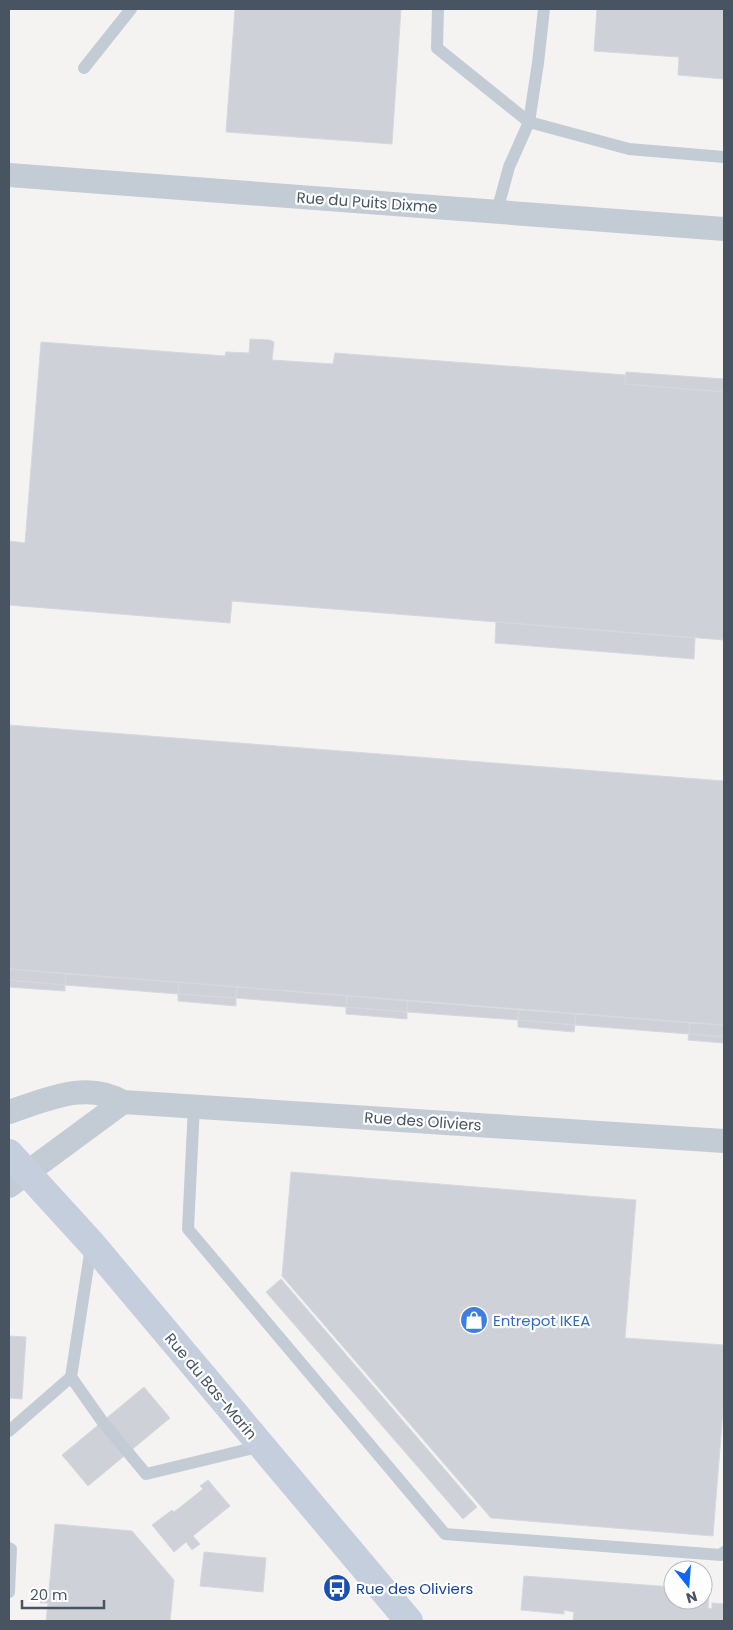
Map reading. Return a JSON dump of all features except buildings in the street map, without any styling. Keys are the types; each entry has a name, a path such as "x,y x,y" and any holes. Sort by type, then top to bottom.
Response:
{"main road":[{"name":"Rue du Bas-Marin","path":"14,1170 92,1244 409,1621"}],"street":[{"name":"Rue du Puits Dixme","path":"9,175 724,229"},
{"name":"Rue des Oliviers","path":"9,1112 73,1092 90,1092 114,1097 122,1102 724,1141"},
{"path":"14,1170 122,1102"}],"lane":[{"path":"84,68 131,9"},
{"path":"438,9 437,48 529,122 629,149 724,157"},
{"path":"497,211 510,166 529,122 544,9"},
{"path":"194,1106 188,1229 445,1534 721,1555 724,1552"},
{"path":"9,1431 71,1377 92,1244"},
{"path":"71,1377 102,1421 146,1474 262,1446"},
{"path":"9,1548 11,1549 9,1592"}],"place":[{"name":"Entrepot IKEA","path":"474,1320"},
{"name":"Rue des Oliviers","path":"337,1588"}]}
